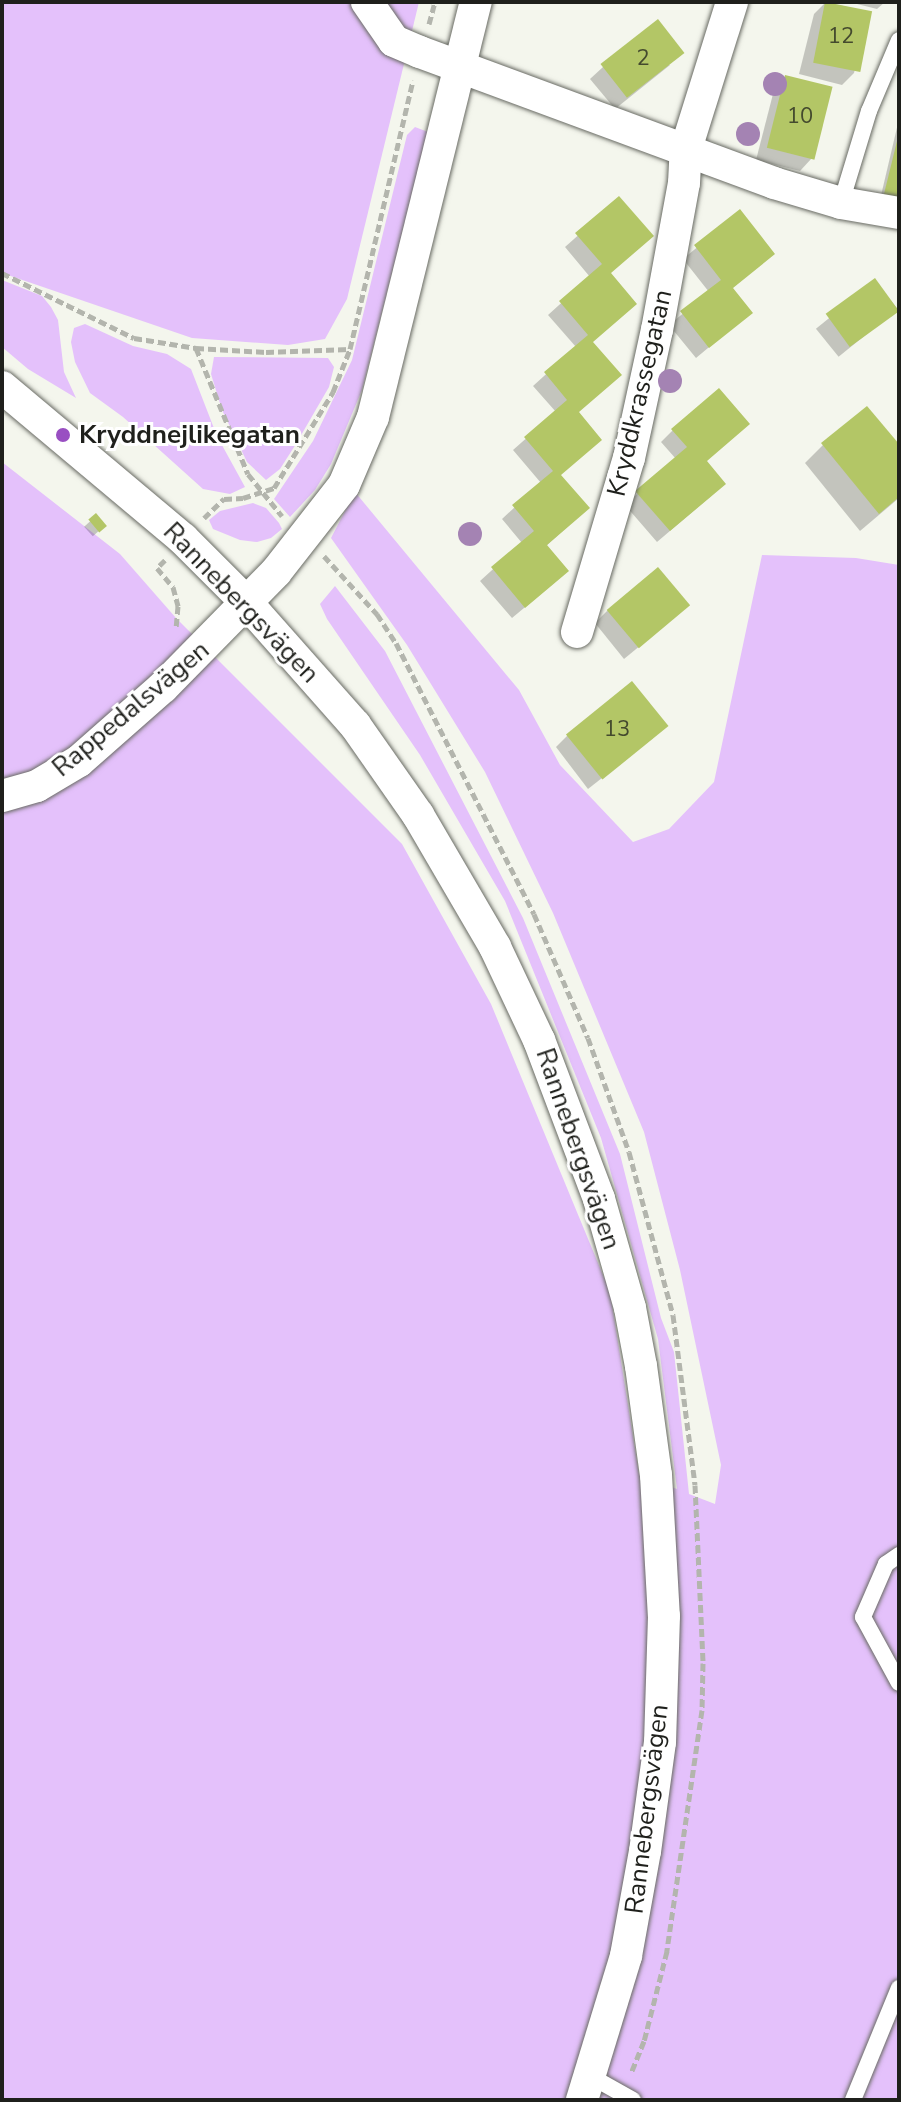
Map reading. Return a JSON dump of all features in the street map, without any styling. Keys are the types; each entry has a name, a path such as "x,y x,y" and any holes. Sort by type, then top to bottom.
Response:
{"street":[{"path":"367,2 394,41 420,52 841,203 899,213"},
{"path":"247,603 306,538 344,485 373,417 476,2"},
{"name":"Kryddkrassegatan","path":"577,632 629,458 660,315 684,183 686,149 732,2"},
{"name":"Rannebergsvägen","path":"2,387 183,539 247,603 355,725 418,815 472,905 539,1040 564,1099 599,1199 630,1308 656,1475 664,1616 660,1742 626,1956 586,2088"},
{"name":"Rappedalsvägen","path":"2,796 37,786 79,761 163,687 247,603"}],"lane":[{"path":"841,203 869,111 899,40"},
{"path":"899,1555 886,1564 863,1617 899,1683"},
{"path":"853,2100 899,1988"},
{"path":"586,2088 628,2097"}],"path":[{"path":"176,633 178,606 173,587 157,568 224,499 274,488 333,392 350,349 420,52 435,2"},
{"path":"2,273 134,338 196,348 266,352 350,349"},
{"path":"196,348 226,428 261,493 359,593 396,643 534,914 588,1038 629,1152 673,1315 695,1485 703,1663 702,1710 667,1951 628,2097"}],"shaded area":[{"path":"2,2 419,2 347,299 325,339 288,345 192,338 2,273"},
{"path":"415,127 428,132 362,390 331,464 315,490 290,517 274,499 313,441 352,360 407,135"},
{"path":"2,280 42,296 51,307 58,320 64,372 76,398 28,369 2,347"},
{"path":"85,324 133,346 167,354 191,369 217,436 245,487 230,494 203,489 123,417 90,393 75,362 71,342 74,328"},
{"path":"214,357 328,358 334,367 329,387 296,444 280,469 266,480 247,462 222,410 211,374"},
{"path":"2,462 120,554 176,618 402,844 491,1004 610,1292 639,1474 677,1489 658,1339 601,1138 505,901 420,755 327,619 320,604 335,586 385,651 523,918 620,1154 661,1318 674,1352 689,1494 715,1504 721,1465 680,1270 644,1132 553,913 485,772 407,645 331,538 355,492 519,690 560,765 633,842 669,829 714,782 762,555 856,558 899,565 899,2100 2,2100"},
{"path":"253,503 266,508 279,523 282,529 271,538 257,542 240,540 213,529 209,520 220,511"}],"building":[{"path":"825,2 872,11 860,72 813,63"},
{"path":"658,19 684,53 627,98 600,64"},
{"path":"785,75 833,87 814,160 767,148"},
{"path":"899,137 899,202 883,198"},
{"path":"619,196 654,236 611,273 637,304 593,342 622,375 579,412 602,440 561,475 590,508 547,545 569,571 525,608 491,567 534,531 512,505 553,471 524,437 567,400 544,372 588,335 559,301 602,264 575,233"},
{"path":"740,209 775,254 733,288 753,313 709,348 680,311 721,280 694,245"},
{"path":"875,278 899,311 850,347 826,314"},
{"path":"719,388 750,424 707,461 726,484 670,531 635,491 687,447 671,429"},
{"path":"867,406 899,444 899,497 879,514 821,443"},
{"path":"96,513 107,526 99,532 88,519"},
{"path":"658,567 690,605 639,648 607,610"},
{"path":"632,681 669,726 602,780 566,734"}],"place":[{"name":"Kryddnejlikegatan","path":"63,435"}]}
